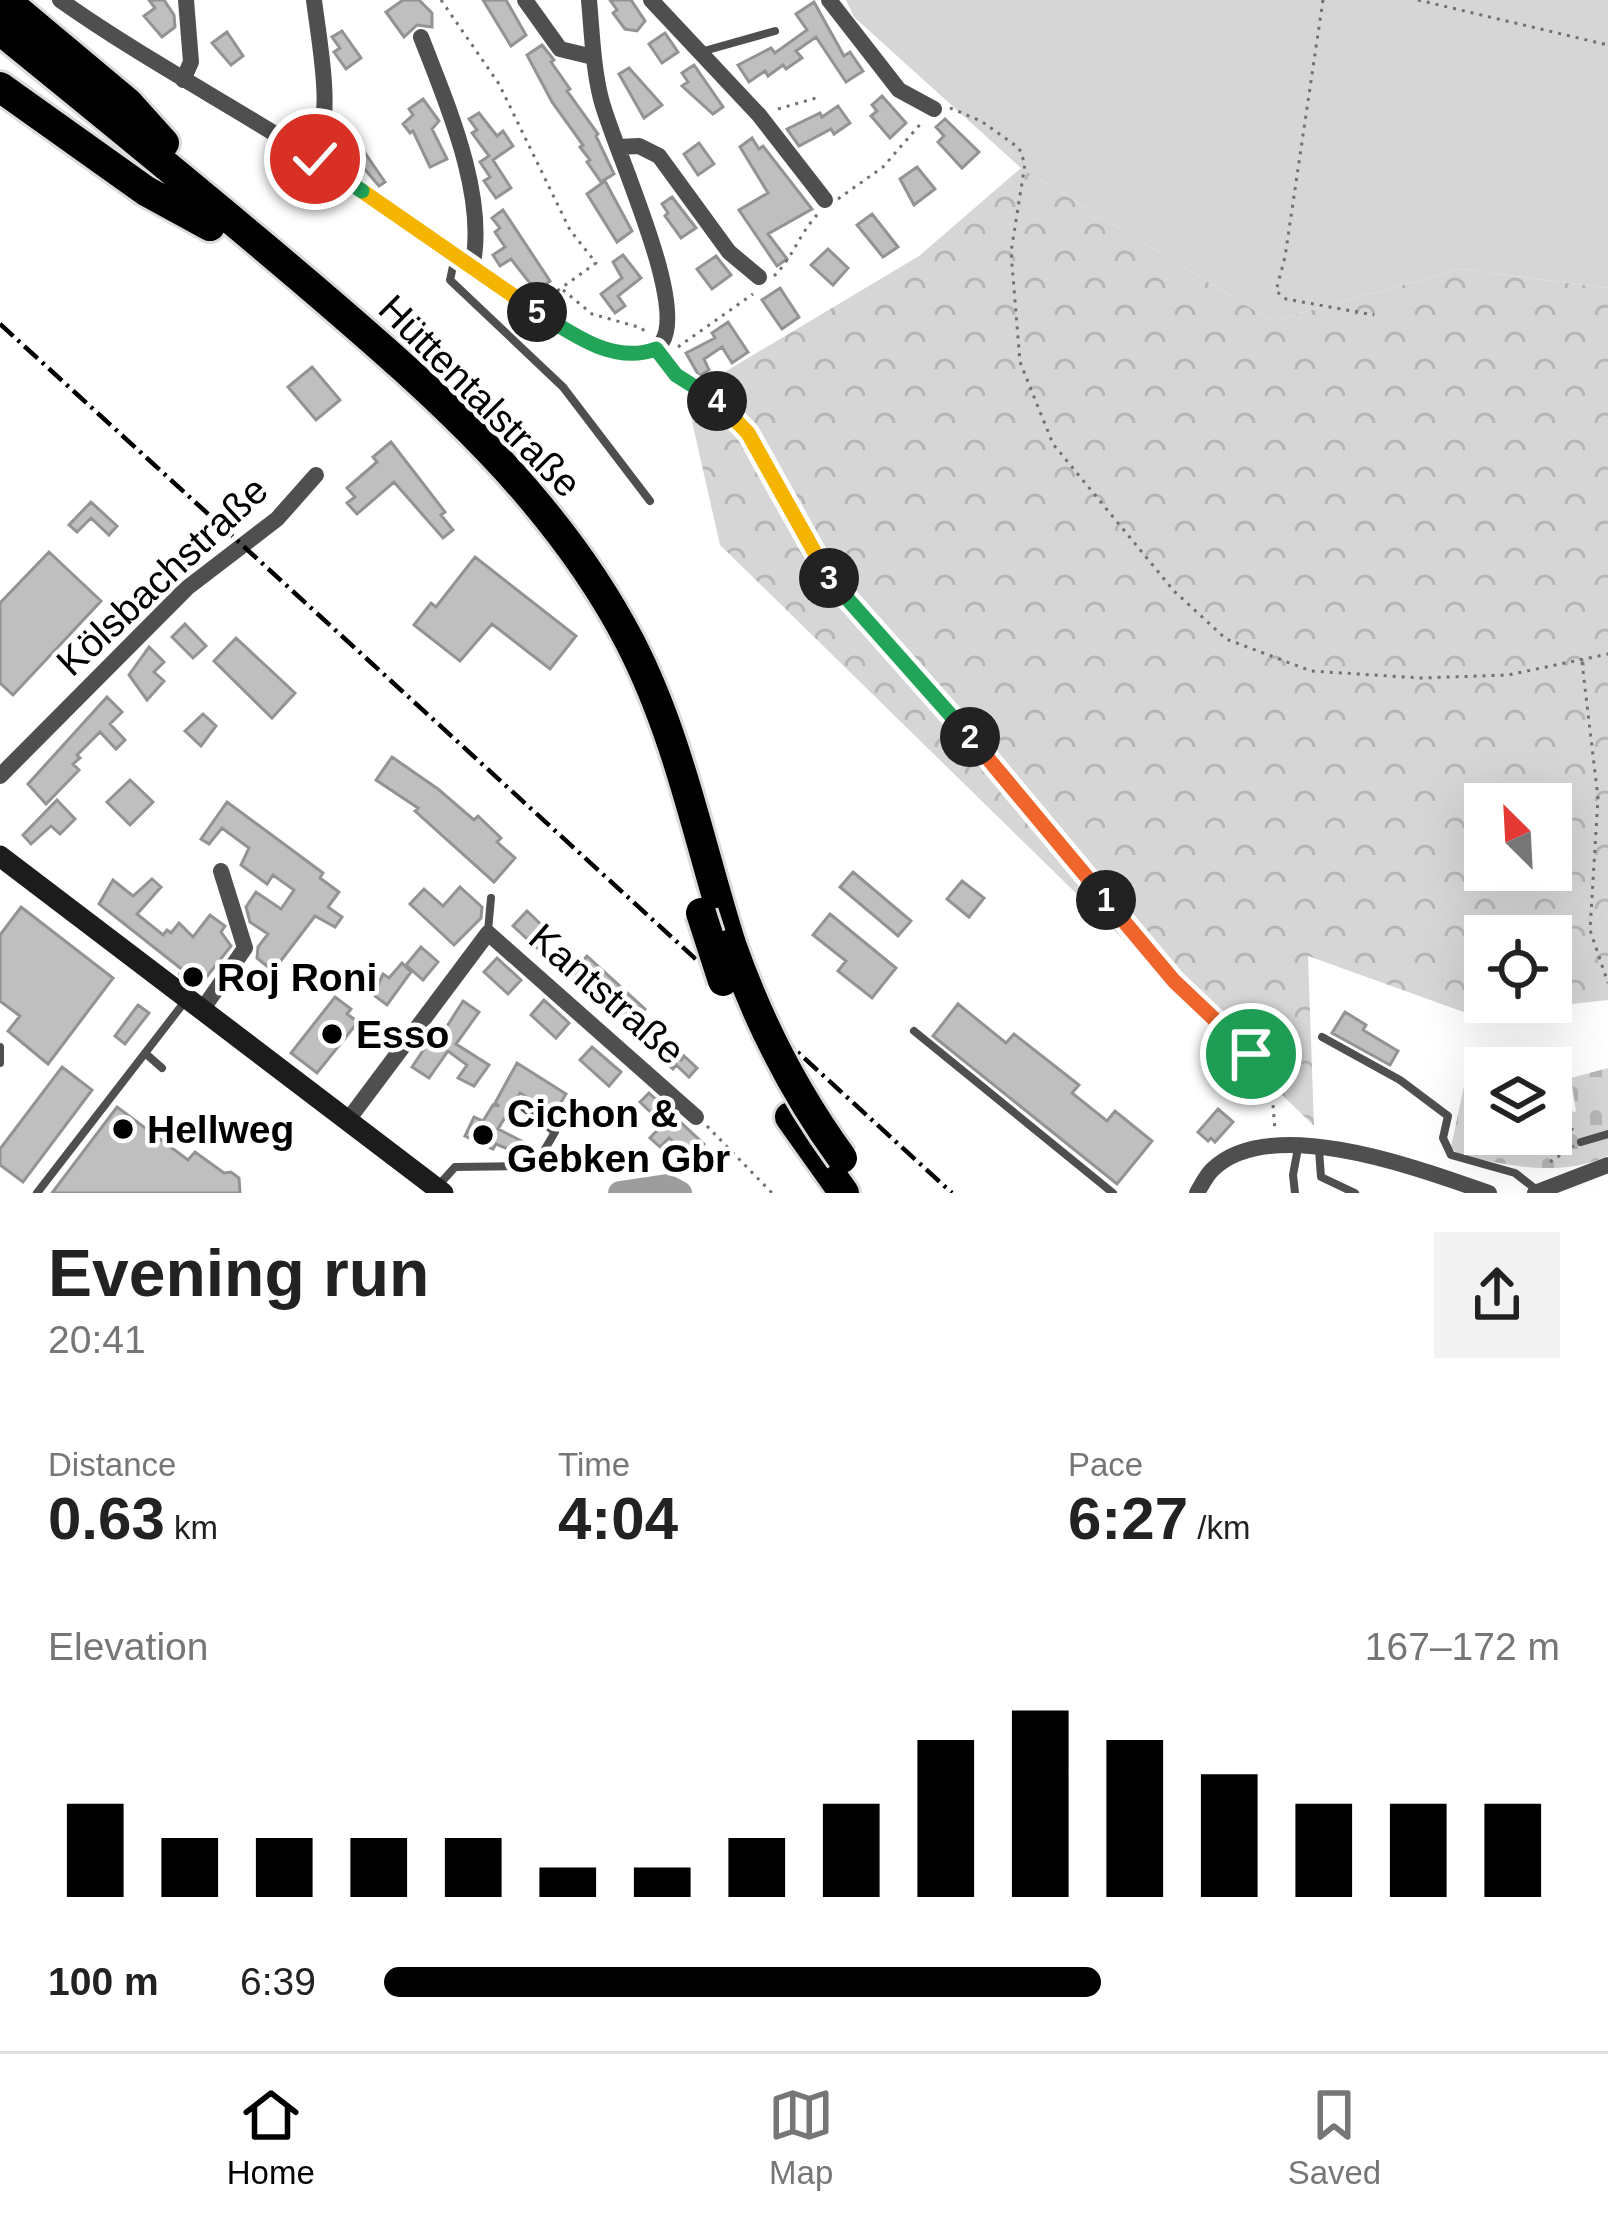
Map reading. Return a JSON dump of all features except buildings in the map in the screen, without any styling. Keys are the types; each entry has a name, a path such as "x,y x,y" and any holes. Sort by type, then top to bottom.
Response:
{"highway":[{"path":"5,0 128,103 217,219"},
{"name":"Hüttentalstraße","path":"0,29 217,219 470,457 568,575 634,699 739,1021 790,1117 844,1193"},
{"name":"Hüttentalstraße","path":"0,56 352,322 484,444 546,512 584,563 632,645 653,692 687,787 731,944 758,1013 783,1064 842,1158 870,1193"},
{"path":"0,87 146,191 217,219"}],"main road":[{"path":"1,858 440,1190"}],"street":[{"path":"60,0 132,51 315,159 532,309 616,354 659,353 666,299 650,238 602,102 589,0"},
{"path":"183,80 191,62 186,0"},
{"path":"314,0 323,82 321,144 315,159"},
{"path":"525,0 560,50 593,57"},
{"path":"651,0 768,113 821,208"},
{"path":"830,0 899,90 940,107"},
{"path":"421,37 463,159 479,238 472,268"},
{"path":"618,146 639,146 659,156 729,252 759,278"},
{"name":"Kölsbachstraße","path":"0,776 187,588 278,519 316,475"},
{"path":"195,1005 244,948 221,871"},
{"name":"Kantstraße","path":"348,1120 488,933 696,1117"},
{"path":"1196,1193 1213,1168 1246,1150 1275,1145 1319,1148 1411,1166 1489,1193"},
{"path":"1537,1192 1603,1170"}],"lane":[{"path":"703,52 775,31"},
{"path":"456,256 450,280 563,387 650,501"},
{"path":"659,353 676,375 725,406"},
{"path":"488,933 491,898"},
{"path":"38,1193 145,1053 195,1005"},
{"path":"914,1031 1113,1193"},
{"path":"1322,1037 1400,1080 1448,1116 1443,1138 1450,1155 1515,1173 1537,1192"},
{"path":"0,1047 0,1063"},
{"path":"145,1053 162,1067"},
{"path":"440,1190 455,1167 535,1166 555,1132 524,1108"},
{"path":"1581,1142 1608,1134"},
{"path":"1295,1193 1299,1146"},
{"path":"1319,1148 1321,1177 1354,1193"}],"path":[{"path":"441,0 499,84 570,230 598,265 532,309"},
{"path":"1323,0 1276,291 1286,299 1374,315"},
{"path":"1418,0 1608,45"},
{"path":"768,113 816,98"},
{"path":"940,107 981,121 1019,148 1024,164 1011,252 1020,362 1053,444 1174,591 1226,639 1311,671 1399,677 1508,675 1608,654"},
{"path":"844,195 883,167 919,126"},
{"path":"562,288 592,314 642,328 659,353 731,313 786,264 802,231 821,208"},
{"path":"725,406 748,433 822,571 952,715 1174,981 1251,1054 1273,1092 1275,1145"},
{"path":"1582,660 1598,798 1590,930 1608,983"},
{"path":"696,1117 772,1193"},
{"path":"1572,1138 1581,1142"},
{"path":"1550,1162 1581,1142"}],"green space":[{"path":"846,0 1608,0 1608,288 1461,269 1272,321 1021,168 854,17"},
{"path":"1021,168 1272,321 1461,269 1608,288 1608,1000 1572,1004 1572,915 1464,915 1464,1012 1308,956 1314,1126 720,545 686,395 919,256"},
{"path":"1608,1068 1608,1156 1571,1167 1535,1168 1459,1156 1451,1147 1464,1086 1464,1155 1572,1155 1572,1111 1576,1112 1572,1078"}],"waterway":[{"path":"620,1193 667,1186 680,1193"}],"railway":[{"path":"0,324 952,1193"}],"place":[{"name":"Roj Roni","path":"193,977"},
{"name":"Esso","path":"332,1034"},
{"name":"Hellweg","path":"123,1129"},
{"name":"Cichon & Gebken Gbr","path":"483,1135"}],"route":[{"path":"315,159 575,335 616,354 638,356 656,349 676,375 725,406 748,433 822,571 952,715 1174,981 1251,1054"}]}
